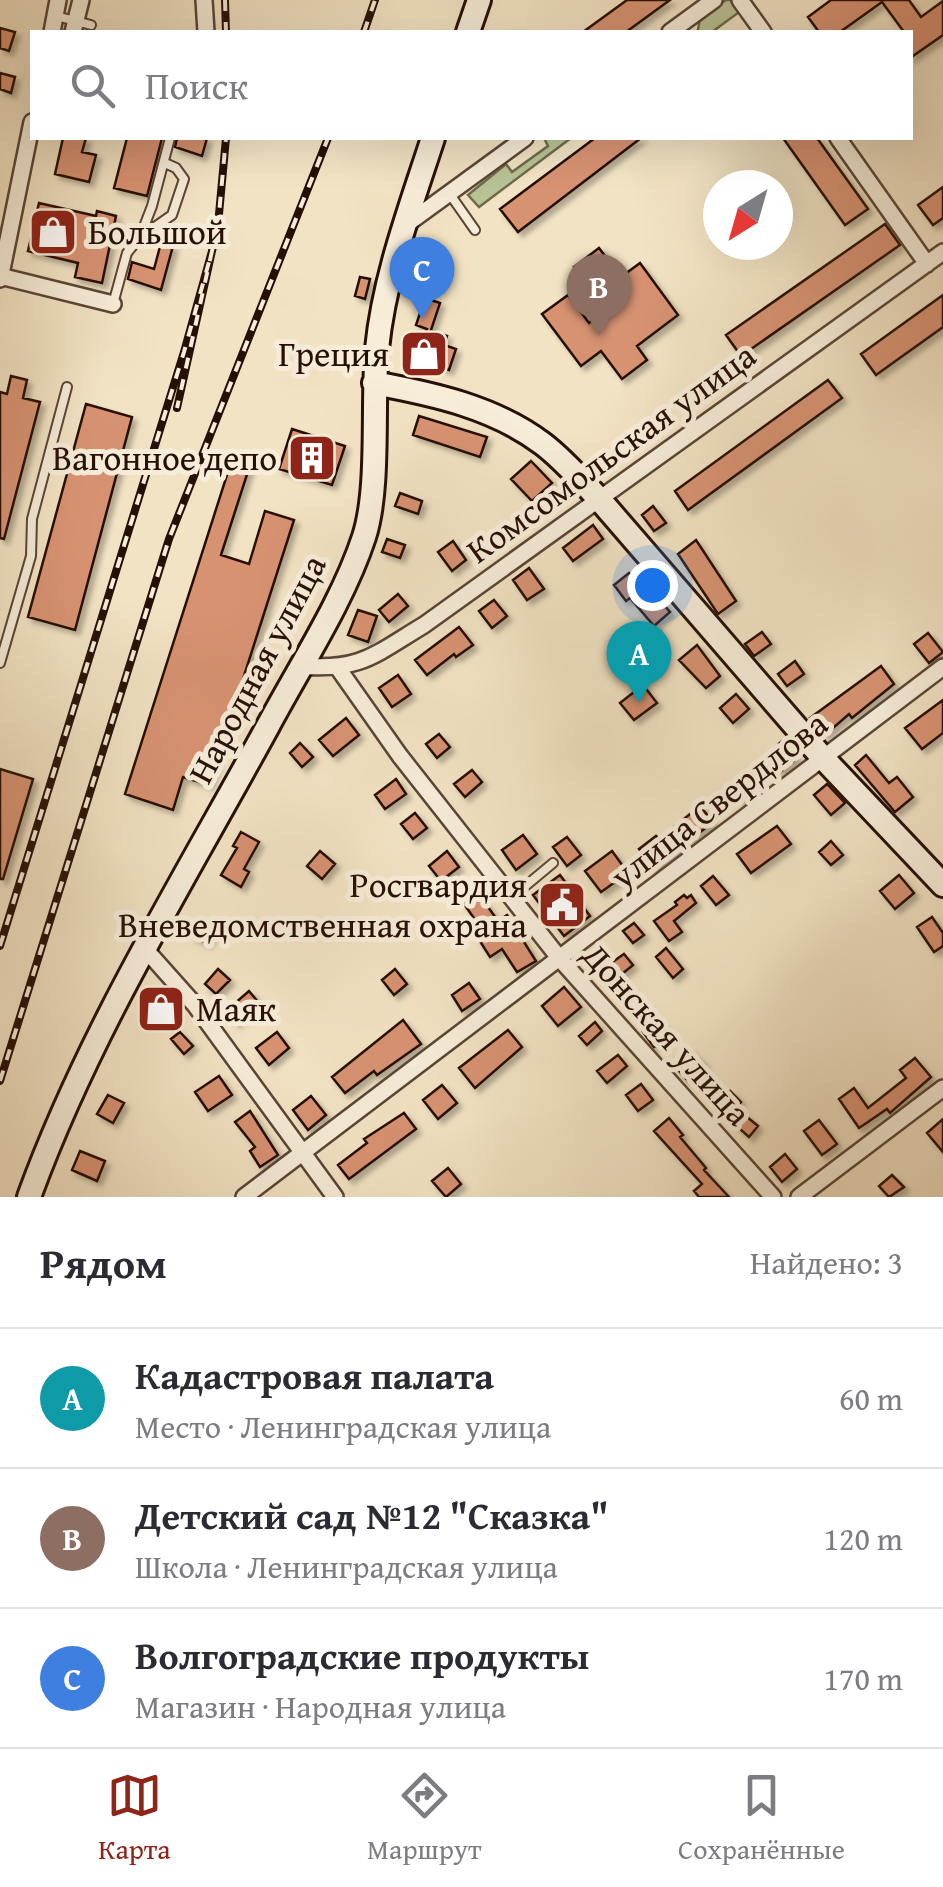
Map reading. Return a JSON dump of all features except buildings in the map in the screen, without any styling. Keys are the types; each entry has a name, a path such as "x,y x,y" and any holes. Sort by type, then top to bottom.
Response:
{"street":[{"path":"80,26 81,0"},
{"path":"204,0 206,30"},
{"path":"469,30 479,0"},
{"path":"673,30 714,0"},
{"path":"740,0 762,30"},
{"path":"30,132 0,277 113,304"},
{"name":"Народная улица","path":"29,1197 54,1128 300,666 365,534 382,316 404,226 432,140"},
{"path":"404,226 522,140"},
{"path":"839,140 927,264"},
{"name":"Комсомольская улица","path":"300,666 338,668 364,661 424,625 943,252"},
{"path":"374,383 434,396 495,416 541,442 599,498 822,756 943,885"},
{"name":"улица Свердлова","path":"244,1197 943,667"},
{"name":"Донская улица","path":"338,668 400,756 560,959 772,1197"},
{"path":"146,950 195,1005 335,1197"},
{"path":"799,1197 943,1088"}],"lane":[{"path":"55,16 80,26"},
{"path":"140,238 170,140"},
{"path":"113,304 127,253 140,238 172,216 184,179 176,168 165,163"},
{"path":"448,192 476,230"},
{"path":"0,663 31,556 32,519 67,386"},
{"path":"511,898 553,863"}],"green space":[{"path":"726,0 736,0 742,10 715,30 698,30 700,18"},
{"path":"545,140 568,140 479,207 468,195 506,164 512,172 548,146"}],"railway":[{"path":"225,0 226,30"},
{"path":"365,30 375,0"},
{"path":"212,251 226,140"},
{"path":"0,1081 169,539 327,140"},
{"path":"0,946 212,251 177,408"}],"place":[{"name":"Большой","path":"53,232"},
{"name":"Волгоградские продукты","path":"422,319"},
{"name":"Детский сад №12 \"Сказка\"","path":"599,336"},
{"name":"Греция","path":"424,354"},
{"name":"Вагонное депо","path":"312,458"},
{"name":"Кадастровая палата","path":"639,703"},
{"name":"Росгвардия Вневедомственная охрана","path":"562,905"},
{"name":"Маяк","path":"161,1009"}]}
